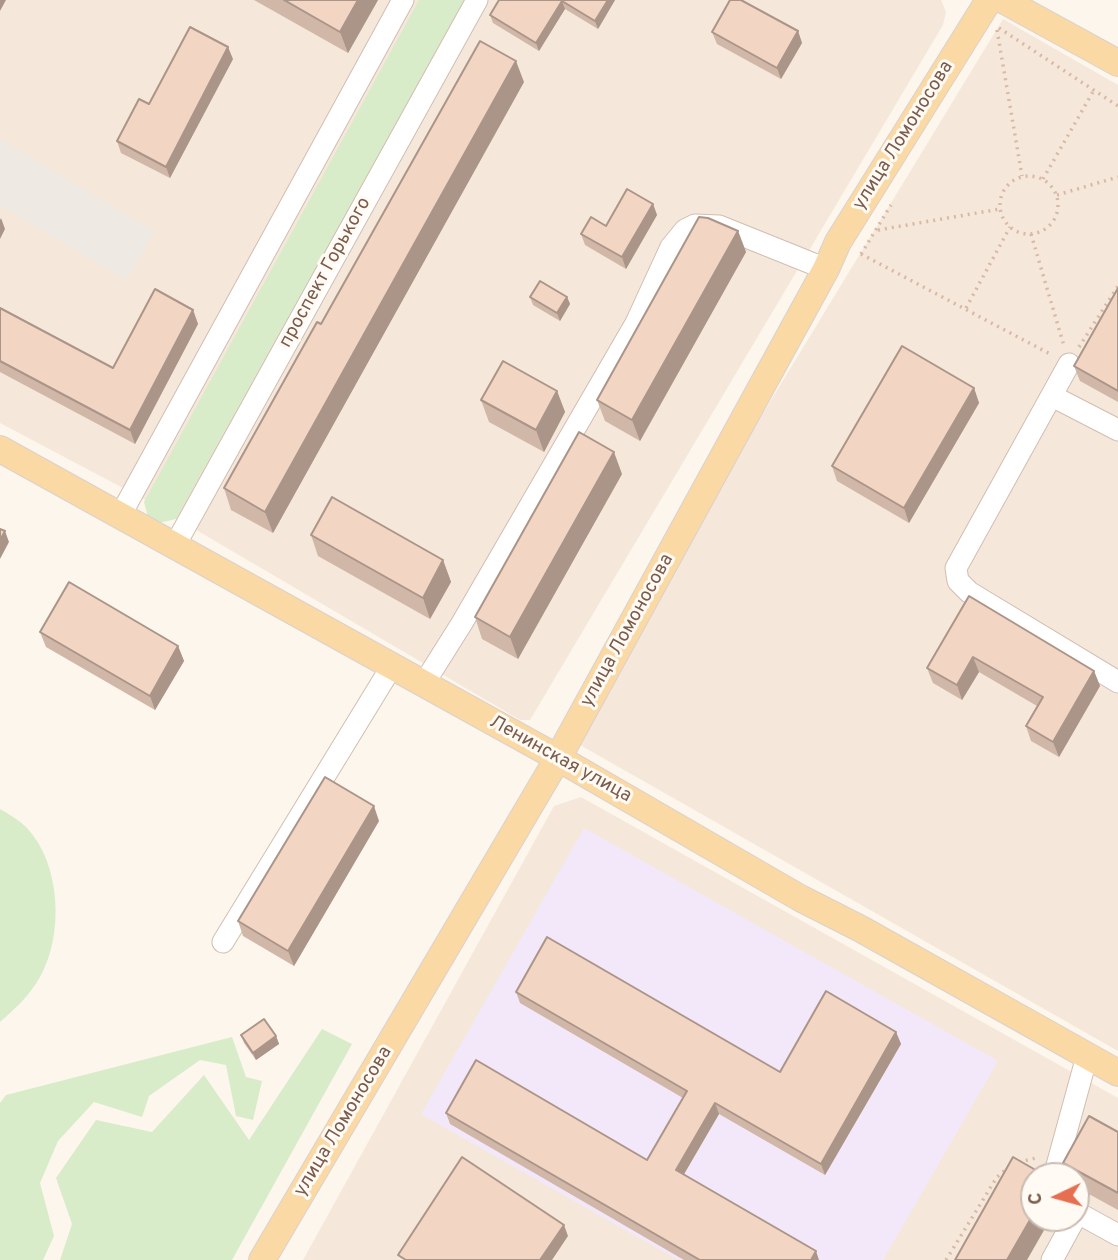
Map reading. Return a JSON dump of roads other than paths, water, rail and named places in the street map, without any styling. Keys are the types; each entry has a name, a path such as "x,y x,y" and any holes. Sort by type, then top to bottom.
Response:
{"main road":[{"name":"улица Ломоносова","path":"262,1260 558,758 826,269 838,242 989,0"},
{"path":"1003,0 1118,62"},
{"name":"Ленинская улица","path":"0,449 558,758 800,898 861,929 1118,1073"}],"street":[{"path":"120,516 403,0"},
{"name":"проспект Горького","path":"174,547 477,0"},
{"path":"423,685 462,623 629,335 676,238 695,225 719,226 826,269"},
{"path":"1069,364 956,568 958,581 969,592 1118,682"},
{"path":"1052,396 1118,430"},
{"path":"223,942 392,666"},
{"path":"1060,1162 1087,1056"},
{"path":"1090,1222 1118,1235"},
{"path":"1052,1260 1067,1232"}]}
